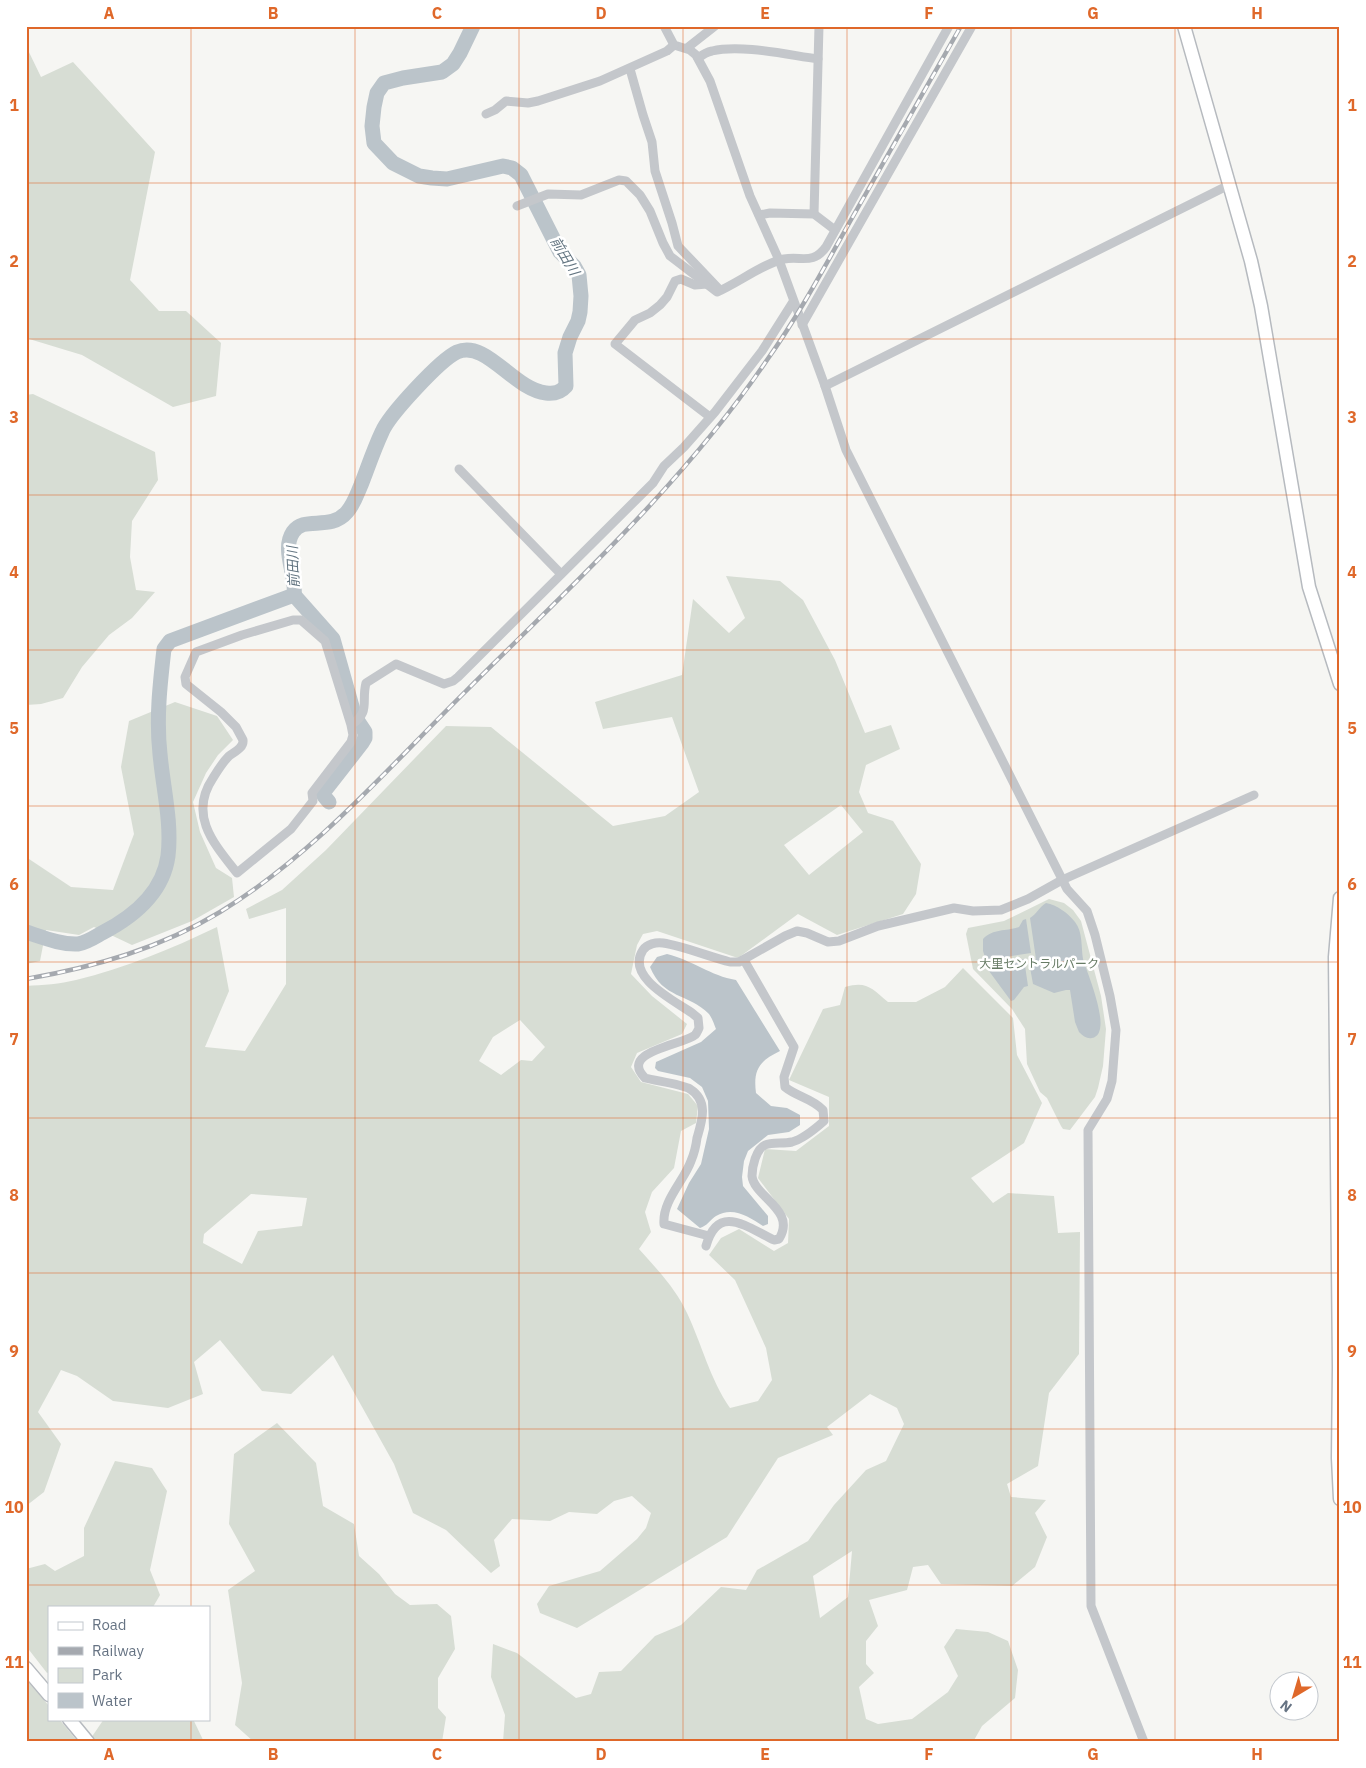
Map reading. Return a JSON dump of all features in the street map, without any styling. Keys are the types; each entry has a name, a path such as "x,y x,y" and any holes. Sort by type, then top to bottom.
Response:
{"street":[{"path":"664,26 674,45 687,48 698,58 710,81 750,196 779,260 846,450 1062,880 1067,889 1087,911 1095,936 1110,996 1116,1030 1112,1081 1107,1099 1088,1130 1090,1606 1144,1742"},
{"path":"687,48 715,26"},
{"path":"814,214 819,26"},
{"path":"521,205 548,194 581,195 619,180 626,181 636,190 650,212 670,256 717,292 779,260 817,257 826,247 949,26"},
{"path":"802,325 972,26"},
{"path":"1184,26 1251,261 1261,306 1309,587 1340,684"},
{"path":"486,114 495,110 506,101 528,103 580,88 630,69 667,51 674,45"},
{"path":"698,58 712,51 734,49 818,59"},
{"path":"630,69 642,115 652,142 655,171 678,246 720,291"},
{"path":"825,386 1229,185"},
{"path":"759,215 770,213 814,214 835,230"},
{"path":"707,284 695,285 680,279 675,281 660,306 635,320 615,344 710,417"},
{"path":"355,722 325,641 301,620 294,620 196,652 185,676 186,684 222,712 236,727 244,742 242,746 223,761 210,782 202,810 206,831 237,873 286,834 312,801 312,793 351,742 355,722 364,713 366,683 396,664 438,683 444,684 453,681 653,483 664,466 684,447 710,417 762,351 793,302"},
{"path":"459,469 561,574"},
{"path":"709,1236 664,1224 663,1217 670,1199 691,1161 704,1114 702,1103 689,1088 645,1078 640,1073 638,1065 643,1057 695,1035 700,1028 698,1018 692,1012 647,982 639,962 641,952 646,946 662,942 730,962 739,962 796,931 808,933 828,942 839,941 878,926 954,908 973,911 1001,910 1028,899 1062,880 1254,795"},
{"path":"1340,898 1335,957 1340,1499"},
{"path":"706,1246 709,1236 716,1227 725,1222 734,1221 746,1225 774,1240 779,1239 783,1232 783,1225 779,1213 771,1201 758,1189 752,1178 758,1151 764,1145 793,1141 815,1129 824,1120 823,1110 816,1102 793,1094 785,1087 784,1077 794,1047 744,960"},
{"path":"26,1668 48,1694"},
{"path":"70,1720 88,1742"}],"green space":[{"path":"26,46 41,77 73,62 155,152 130,280 159,311 186,311 221,343 216,396 173,407 82,355 26,338"},
{"path":"33,394 155,452 158,480 132,521 130,557 136,590 155,592 132,618 109,635 82,667 63,698 41,704 26,705 26,395"},
{"path":"726,576 780,581 803,600 835,660 865,733 891,725 900,749 866,765 859,792 868,813 893,821 921,864 916,894 903,914 837,935 798,914 738,958 657,931 643,934 637,945 631,974 652,996 687,1024 682,1034 637,1053 631,1067 641,1082 688,1094 698,1106 696,1123 681,1131 674,1168 652,1192 645,1212 651,1232 639,1249 666,1280 683,1304 712,1374 730,1408 758,1401 772,1380 766,1348 735,1280 709,1255 721,1238 739,1229 774,1251 788,1243 789,1219 758,1178 765,1149 796,1151 829,1126 829,1097 789,1080 823,1009 840,1005 845,987 852,985 864,985 888,1002 916,1002 945,987 963,968 1013,1018 1017,1055 1042,1103 1024,1143 971,1178 993,1203 1008,1193 1054,1196 1058,1233 1080,1232 1079,1354 1049,1393 1038,1466 1007,1484 1011,1497 1046,1500 1035,1513 1047,1537 1035,1567 1012,1586 941,1584 928,1565 913,1567 907,1590 869,1600 878,1626 866,1641 866,1664 874,1673 859,1687 866,1719 878,1724 912,1719 948,1692 958,1676 944,1647 956,1629 988,1632 1008,1641 1018,1670 1015,1698 982,1726 973,1742 503,1742 505,1715 491,1677 493,1644 517,1653 576,1698 591,1694 599,1672 621,1671 655,1636 681,1625 721,1587 746,1590 757,1570 808,1541 834,1505 866,1470 886,1461 904,1424 897,1408 870,1394 827,1427 833,1435 778,1458 727,1537 577,1628 540,1613 537,1604 549,1586 600,1571 637,1539 646,1528 651,1513 632,1496 614,1501 597,1514 569,1512 550,1521 512,1519 494,1540 500,1566 491,1573 446,1530 413,1513 394,1464 333,1355 291,1394 262,1391 220,1340 194,1362 203,1394 168,1408 113,1401 77,1376 61,1370 38,1412 61,1444 44,1492 26,1506 26,986 70,981 112,970 165,950 217,927 229,991 205,1047 245,1051 286,984 286,908 249,919 246,909 282,890 326,850 446,726 491,727 613,826 665,816 699,792 672,717 603,729 595,702 682,675 693,599 729,633 745,618","holes":["841,805 863,832 809,875 784,845","520,1020 545,1047 532,1061 521,1060 501,1075 479,1061 493,1037","251,1194 307,1198 302,1226 258,1231 242,1264 203,1243 204,1234","852,1551 848,1597 820,1618 813,1576"]},
{"path":"175,702 217,716 233,740 218,755 206,773 193,802 200,832 216,868 232,878 234,897 192,921 132,945 94,927 79,935 46,930 40,961 26,964 26,857 71,887 113,890 134,834 121,767 129,721"},
{"name":"大里セントラルパーク","path":"1049,899 1064,903 1073,910 1081,921 1101,996 1106,1029 1103,1066 1095,1097 1070,1130 1063,1129 1061,1126 1047,1098 1040,1092 1027,1064 1025,1029 1012,1009 973,969 966,934 968,928 1004,921"},
{"path":"277,1423 316,1463 323,1506 354,1524 359,1556 379,1574 395,1594 410,1605 437,1604 451,1616 455,1649 438,1678 438,1708 446,1717 442,1742 254,1742 235,1725 242,1683 228,1590 255,1571 229,1524 234,1454"},
{"path":"115,1461 152,1468 167,1491 150,1570 160,1595 154,1606 48,1606 47,1673 26,1646 26,1569 45,1564 55,1571 84,1556 84,1528"},
{"path":"26,1679 48,1705 48,1720 60,1720 78,1742 26,1742"},
{"path":"103,1720 193,1720 204,1742 95,1742 91,1738"}],"water":[{"path":"1046,903 1066,913 1078,926 1083,959 1100,1015 1098,1034 1092,1038 1085,1037 1079,1032 1075,1022 1070,990 1054,993 1033,984 1029,962 1036,959 1030,918"},
{"path":"1026,919 1031,953 986,960 983,951 983,939 991,933 1019,927 1023,920"},
{"path":"667,954 718,975 736,980 780,1051 767,1059 759,1067 755,1085 756,1093 771,1106 787,1108 800,1115 800,1125 789,1132 768,1135 748,1151 744,1161 743,1186 768,1216 768,1224 763,1226 741,1214 729,1212 716,1216 700,1228 677,1209 689,1183 701,1164 709,1129 708,1101 702,1087 690,1078 658,1071 655,1068 656,1062 701,1042 716,1029 709,1014 701,1007 669,990 655,977 650,967 657,957"},
{"path":"1024,959 1028,986 1024,987 1014,1000 1011,1001 989,971 987,965"}],"waterway":[{"name":"前田川","path":"26,932 58,942 78,944 114,927 135,911 153,892 165,869 169,843 158,728 164,649 170,641 294,595 289,555 290,539 293,532 298,527 310,523 333,521 347,512 352,506 382,432 394,413 428,376 449,357 457,352 468,350 479,352 489,358 534,390 554,393 559,392 566,386 565,353 580,312 579,275 574,266 560,252 521,175 512,168 503,166 447,179 419,176 393,163 374,143 372,126 374,107 377,93 384,83 442,72 453,64 473,26"},
{"name":"前田川","path":"294,595 333,639 355,717 365,732 365,738 362,743 323,793 329,802"}],"railway":[{"path":"26,979 77,969 151,946 198,925 255,889 288,864 349,809 586,572 663,491 699,449 779,343 961,26"}]}
